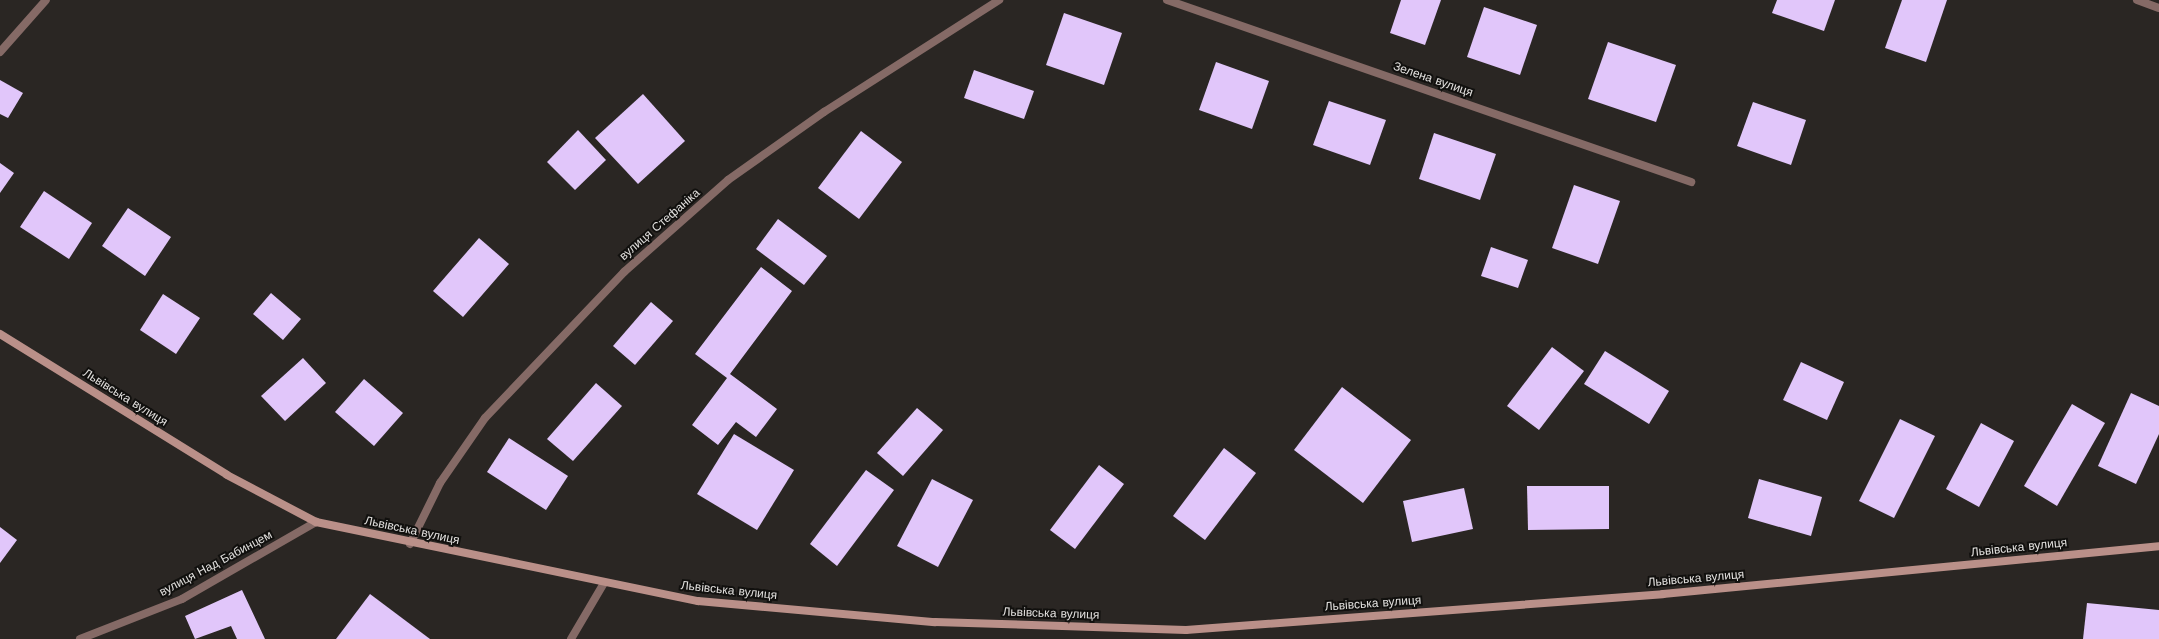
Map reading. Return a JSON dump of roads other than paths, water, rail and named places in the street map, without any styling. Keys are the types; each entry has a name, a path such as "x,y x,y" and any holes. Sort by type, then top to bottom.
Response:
{"street":[{"path":"0,52 46,0"},
{"name":"вулиця Стефаніка","path":"410,544 440,483 485,418 624,272 728,180 824,112 999,0"},
{"name":"Зелена вулиця","path":"1167,0 1691,182"},
{"path":"2137,0 2159,8"},
{"name":"Львівська вулиця","path":"0,334 227,475 316,522 410,544 698,601 927,622 1186,630 1663,594 2159,546"},
{"name":"вулиця Над Бабинцем","path":"80,639 182,599 316,522"},
{"path":"571,639 604,583"}]}
